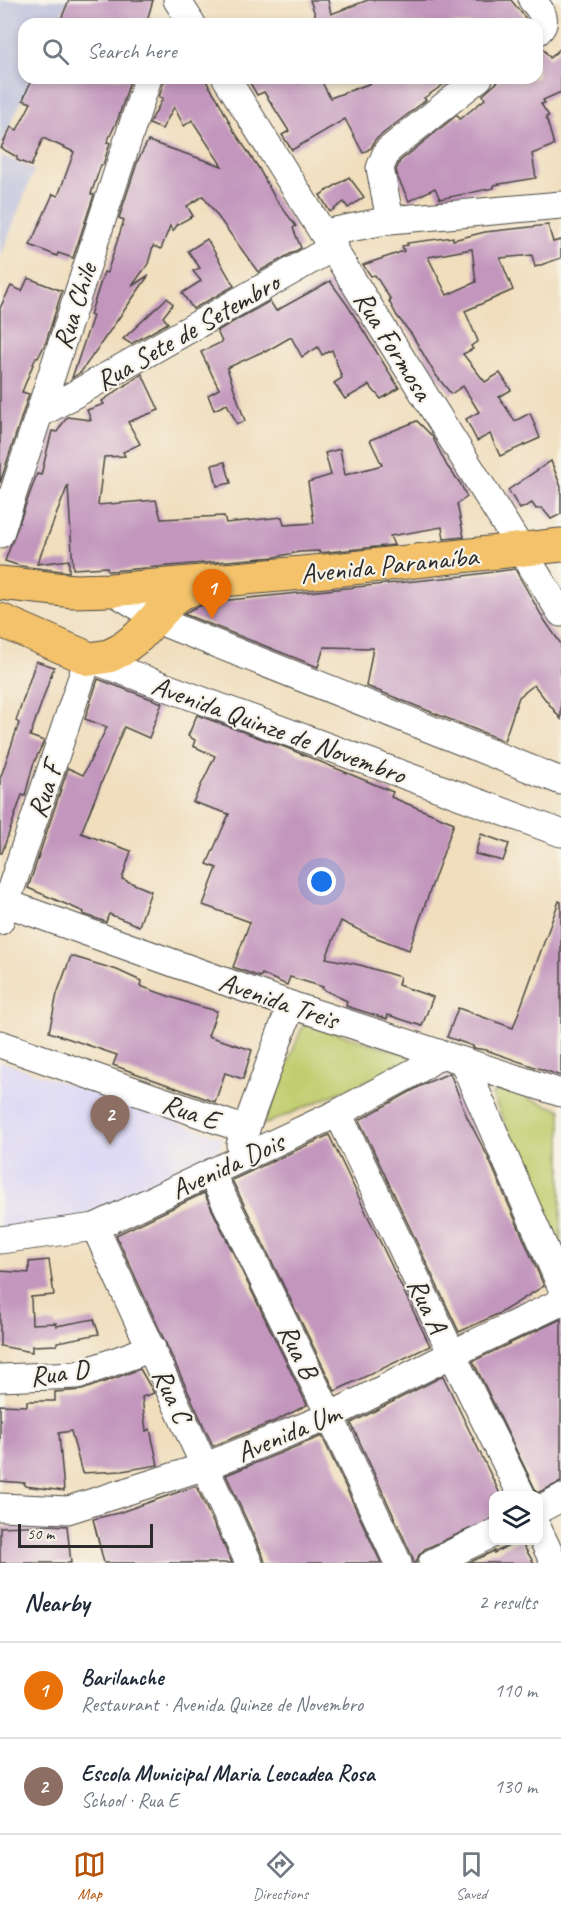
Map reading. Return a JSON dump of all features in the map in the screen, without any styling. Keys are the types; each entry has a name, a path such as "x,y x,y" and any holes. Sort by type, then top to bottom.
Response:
{"main road":[{"name":"Avenida Paranaíba","path":"217,580 325,571 561,545"},
{"path":"0,583 74,591 111,590 217,580"},
{"path":"89,659 109,656 121,650 139,636 173,599 183,592 217,580"},
{"name":"Avenida Quinze de Novembro","path":"0,620 89,659"}],"street":[{"path":"168,18 175,0"},
{"path":"175,0 188,18"},
{"path":"532,0 543,14 543,24"},
{"name":"Rua Chile","path":"0,534 146,84"},
{"name":"Rua Formosa","path":"230,84 561,613"},
{"path":"390,220 380,168 387,151 471,84"},
{"name":"Rua Sete de Setembro","path":"40,414 329,240 390,220 561,205"},
{"name":"Avenida Quinze de Novembro","path":"111,590 155,618 561,781"},
{"name":"Avenida Quinze de Novembro","path":"89,659 561,833"},
{"name":"Rua F","path":"2,908 89,659"},
{"name":"Avenida Treis","path":"2,908 561,1093"},
{"path":"221,1168 246,1130 291,1005"},
{"name":"Rua E","path":"0,1044 246,1130"},
{"path":"452,1058 561,1287"},
{"name":"Avenida Dois","path":"0,1239 95,1227 338,1113 416,1071 452,1058"},
{"name":"Rua A","path":"338,1113 520,1491"},
{"name":"Rua B","path":"221,1168 330,1416 398,1563"},
{"name":"Rua C","path":"95,1227 249,1563"},
{"name":"Avenida Um","path":"0,1507 68,1510 206,1466 330,1416 561,1302"},
{"name":"Rua D","path":"0,1378 77,1375 152,1348"},
{"path":"543,1507 561,1498"},
{"path":"432,1563 489,1535"},
{"path":"543,1540 554,1563"}],"shaded area":[{"path":"0,0 68,0 60,18 18,18 18,84 29,84 0,147"},
{"path":"0,155 34,170 0,259"},
{"path":"0,1061 223,1138 217,1153 77,1219 0,1228"}],"green space":[{"path":"304,1023 414,1057 406,1064 263,1125"},
{"path":"502,1089 561,1110 561,1252 492,1094"}],"building":[{"path":"69,0 153,0 148,18 62,18"},
{"path":"310,0 328,0 331,14 368,0 511,0 525,18 316,18"},
{"path":"543,48 550,58 561,48 561,92 543,100 545,103 541,104 549,116 546,117 554,145 532,154 536,178 494,185 494,188 440,199 435,188 409,201 396,170 400,161 457,115 460,119 485,99 483,95 495,84 543,84"},
{"path":"30,84 129,84 118,119 107,142 110,143 91,194 94,195 73,258 58,253 57,256 30,245 53,194 58,196 74,152 43,138 31,166 17,160 17,157 1,148 11,127 17,130 31,103 23,100"},
{"path":"163,84 208,84 275,198 296,226 293,228 301,248 258,272 203,196 187,206 193,216 178,224 173,231 170,226 161,249 153,246 148,264 132,286 149,275 81,372 72,378 93,316 90,315 104,272 107,273 124,220 119,218 138,160 148,141 222,166 192,120 184,126 174,107 162,129 149,124 163,98 159,97"},
{"path":"251,84 323,84 330,98 368,84 444,84 424,98 426,100 375,140 371,148 363,153 345,119 292,150 282,135 289,131 264,92 257,95"},
{"path":"349,177 364,197 348,208 344,202 330,212 320,195"},
{"path":"548,225 553,242 561,240 561,258 535,267 532,255 500,258 513,290 465,311 478,341 471,346 473,349 463,354 485,382 500,373 511,390 499,397 515,421 530,413 540,438 500,456 490,434 477,441 466,419 479,412 463,386 451,394 397,316 389,301 391,300 375,275 371,276 363,265 404,251 402,246 408,245 407,243 453,237 453,240 485,232","holes":["472,249 476,282 447,295 428,257"]},
{"path":"207,239 234,286 193,309 182,293 201,281 193,271 200,268 188,251"},
{"path":"28,278 62,291 46,342 38,358 36,357 22,392 29,394 0,483 0,308 11,286 22,291"},
{"path":"330,281 399,388 381,399 369,385 345,399 334,383 342,378 332,350 322,355 318,347 302,357 291,337 265,352 227,368 245,421 237,424 227,404 214,410 208,395 219,389 201,352 222,342 217,331 270,301 276,311"},
{"path":"167,298 173,304 163,317 168,323 131,344 123,339"},
{"path":"142,374 159,410 128,422 140,444 123,452 125,456 104,457 98,505 156,500 161,519 224,516 226,523 282,517 284,525 314,523 308,482 331,475 325,453 340,449 345,475 382,465 370,440 417,421 432,436 447,466 467,497 457,504 464,537 444,539 442,527 390,536 394,545 110,571 107,567 73,569 68,485 37,564 69,560 69,572 20,566 5,561 37,474 41,475 52,431 57,432 67,417 91,420 87,410 104,404 102,401"},
{"path":"551,461 561,487 561,514 551,519 542,508 536,509 532,503 520,509 508,490"},
{"path":"225,462 231,483 217,486 212,465"},
{"path":"515,569 561,644 561,719 534,685 519,697 504,741 366,686 373,648 324,647 318,667 184,614 210,602"},
{"path":"36,661 54,667 30,736 44,741 33,765 25,796 22,795 2,853 0,853 0,779 19,723 16,721"},
{"path":"98,679 162,703 149,738 124,727 81,833 131,851 122,879 151,891 139,926 109,914 106,922 83,914 84,912 28,888 68,768 83,775 107,727 85,719"},
{"path":"197,715 287,748 393,792 391,797 454,823 409,950 369,935 341,921 326,958 400,977 398,985 433,997 422,1026 388,1015 387,1019 346,1006 347,1001 322,989 323,987 290,977 287,985 262,974 260,977 233,967 250,922 203,905 217,868 207,864 229,814 193,802 215,756 193,746 195,740 188,736"},
{"path":"481,834 509,844 503,861 475,854"},
{"path":"559,901 561,902 561,1076 486,1050 473,1048 473,1046 447,1037 458,1008 513,1028"},
{"path":"71,956 117,970 141,981 140,986 217,1011 208,1036 252,1050 243,1079 225,1073 215,1102 113,1065 117,1055 49,1032 57,994"},
{"path":"450,1073 467,1117 488,1157 544,1286 500,1313 459,1332 359,1120 426,1083"},
{"path":"329,1135 430,1346 335,1391 232,1180"},
{"path":"204,1193 307,1405 275,1421 213,1446 116,1235"},
{"path":"49,1260 54,1295 31,1297 32,1324 56,1323 56,1326 94,1319 99,1334 57,1342 57,1345 32,1346 32,1352 0,1346 0,1271 29,1273 29,1262"},
{"path":"561,1319 561,1482 541,1491 536,1491 473,1361"},
{"path":"140,1369 154,1393 142,1397 146,1431 150,1429 158,1465 122,1471 82,1473 71,1431 59,1433 64,1491 25,1486 25,1483 0,1481 0,1405 27,1406 27,1401 55,1401 55,1392 82,1390"},
{"path":"443,1376 499,1491 489,1491 489,1520 425,1549 414,1563 351,1423"},
{"path":"322,1436 381,1563 265,1563 226,1475"},
{"path":"196,1486 232,1563 104,1563 93,1519 118,1513"},
{"path":"67,1526 71,1563 0,1563 0,1527"},
{"path":"509,1545 523,1545 534,1563 468,1563 494,1551 494,1553"}],"place":[{"name":"Barilanche","path":"212,619"},
{"name":"Escola Municipal Maria Leocadea Rosa","path":"110,1145"}]}
